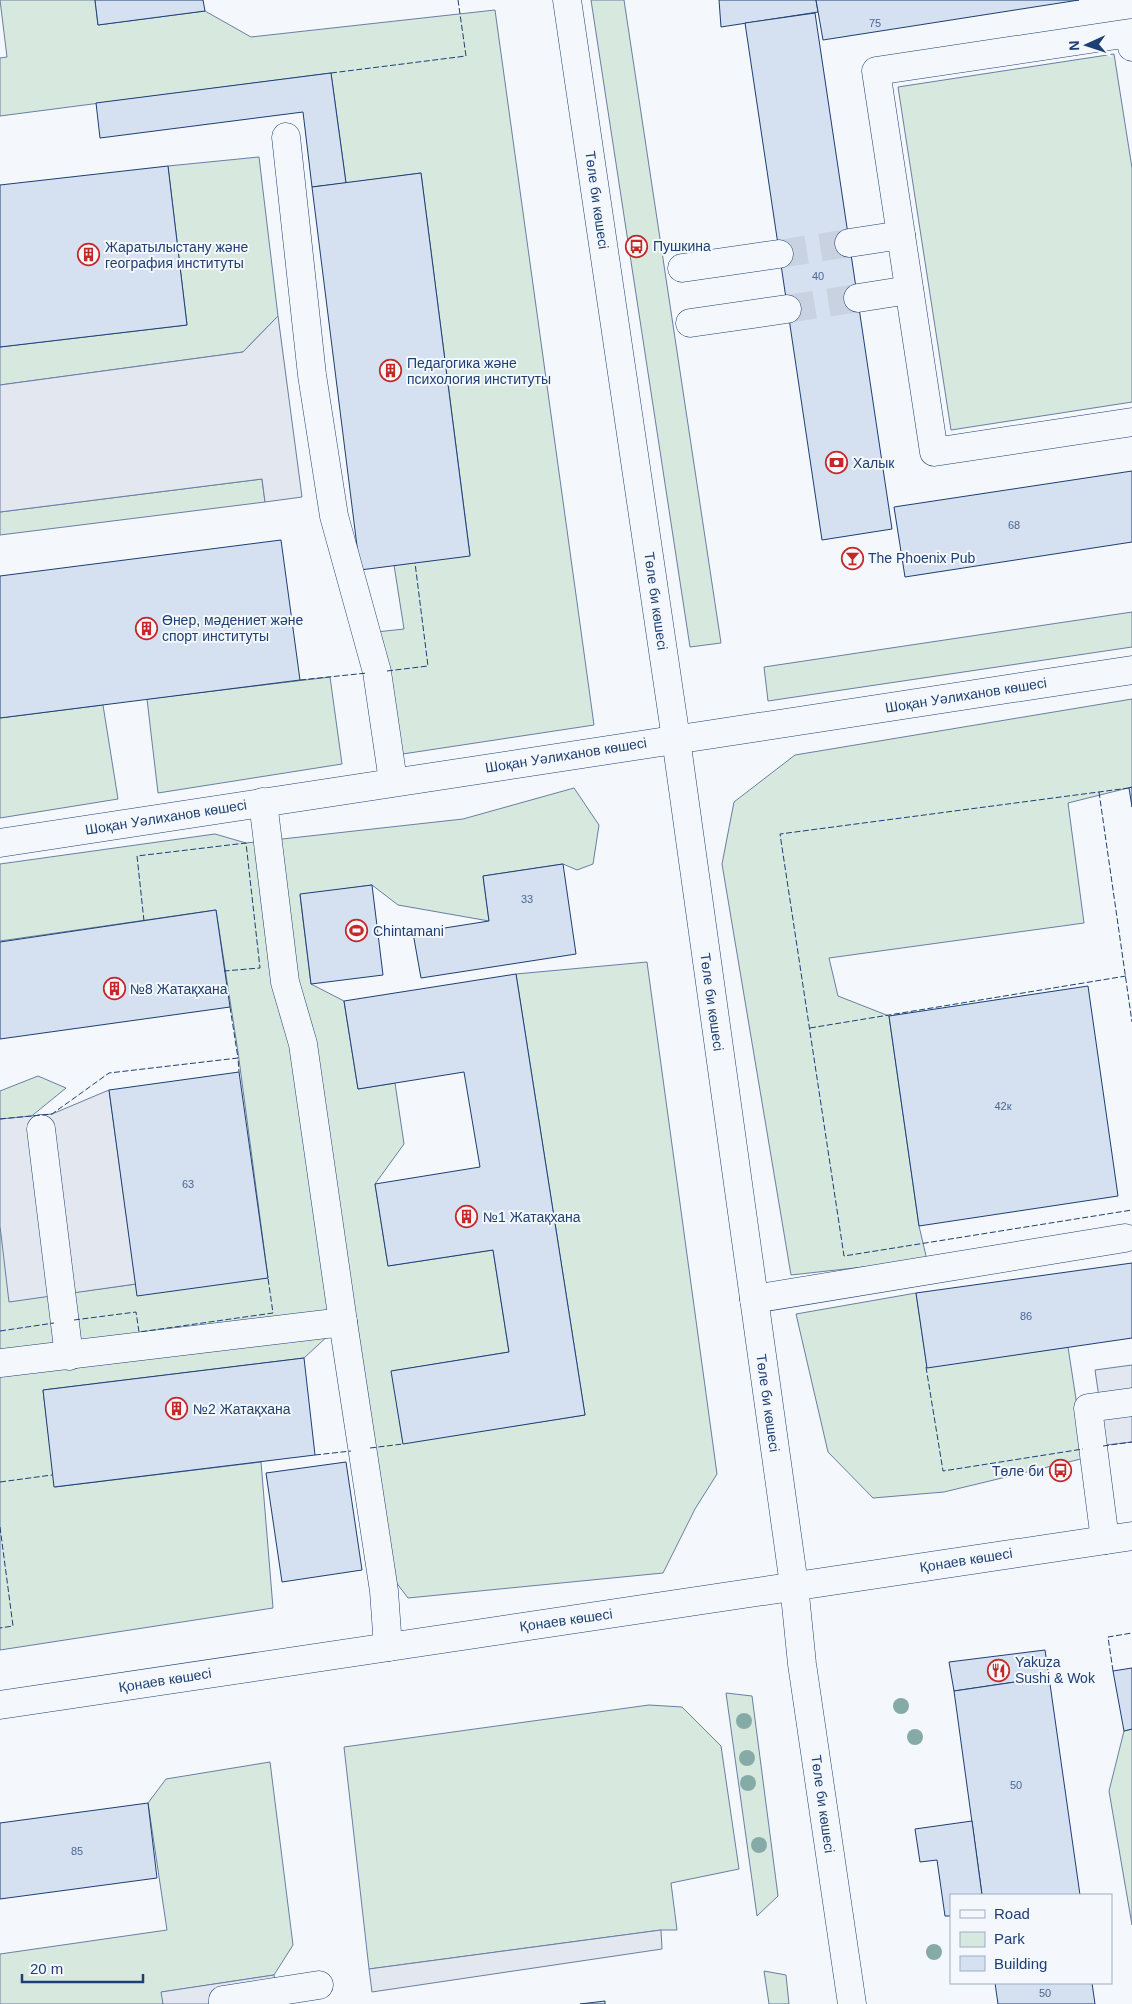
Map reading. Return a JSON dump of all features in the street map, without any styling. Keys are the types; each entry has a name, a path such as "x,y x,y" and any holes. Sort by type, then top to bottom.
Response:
{"street":[{"name":"Төле би көшесі","path":"567,0 676,739 794,1585 802,1664 852,2004"},
{"path":"1132,47 1130,33 876,71 934,452 1132,422"},
{"path":"286,137 312,375 334,516 377,672 394,781"},
{"path":"850,243 901,234"},
{"path":"682,268 780,254"},
{"path":"858,298 909,290"},
{"path":"690,323 787,309"},
{"name":"Шоқан Уәлиханов көшесі","path":"0,843 394,781 1132,670"},
{"path":"263,802 285,982 303,1044 384,1591 388,1646"},
{"path":"41,1129 69,1356"},
{"path":"754,1299 1125,1238"},
{"path":"0,1363 343,1322"},
{"path":"1105,1540 1088,1408 1132,1402"},
{"name":"Қонаев көшесі","path":"0,1705 1132,1536"},
{"path":"224,2004 223,2000 319,1985"}],"green space":[{"path":"0,0 95,0 98,25 205,11 251,37 495,10 594,725 383,757 367,633 404,629 394,565 470,555 421,173 346,183 331,73 0,116 0,58 7,57"},
{"path":"591,0 624,0 721,643 690,647"},
{"path":"1114,54 1132,168 1132,402 951,430 898,87"},
{"path":"259,157 278,316 243,352 0,385 0,347 187,325 168,166"},
{"path":"262,479 265,502 0,535 0,512"},
{"path":"1132,612 1132,647 768,701 764,667"},
{"path":"330,677 342,764 158,793 147,699"},
{"path":"1132,699 1132,787 1068,803 1084,923 829,958 838,996 889,1016 919,1226 927,1260 791,1275 722,864 734,802 795,755"},
{"path":"103,705 118,799 0,818 0,718"},
{"path":"574,788 599,825 593,864 577,870 563,864 483,876 489,921 398,905 372,885 300,895 311,984 344,1001 358,1089 395,1083 404,1144 375,1184 388,1266 493,1250 509,1352 392,1371 403,1443 585,1415 516,974 647,962 717,1474 695,1509 663,1573 408,1598 379,1560 343,1322 304,1358 43,1390 55,1487 261,1462 273,1608 0,1650 0,1091 38,1076 66,1088 1,1141 26,1299 136,1284 268,1278 238,1052 216,910 0,941 0,864 215,834 246,843 463,819"},
{"path":"916,1293 927,1367 1068,1347 1085,1458 944,1492 873,1498 828,1452 796,1314"},
{"path":"726,1693 752,1696 778,1896 757,1916"},
{"path":"649,1705 682,1707 721,1746 739,1869 671,1883 677,1930 661,1930 369,1969 344,1747"},
{"path":"1132,1729 1132,1925 1109,1791 1124,1731"},
{"path":"270,1762 293,1945 274,1975 162,1992 163,2004 0,2004 0,1954 167,1930 148,1803 166,1779"},
{"path":"764,1971 786,1975 789,2004 769,2004"}],"shaded area":[{"path":"278,316 302,497 265,502 262,479 0,512 0,385 243,352"},
{"path":"109,1090 136,1284 9,1302 0,1226 0,1119 52,1114"},
{"path":"1132,1365 1132,1442 1106,1445 1095,1370"},
{"path":"661,1930 662,1949 372,1992 369,1969"},
{"path":"274,1975 278,2004 163,2004 161,1992"}],"building":[{"path":"95,0 203,0 205,11 98,25"},
{"path":"719,0 816,0 818,12 721,27"},
{"path":"816,0 1079,0 823,40"},
{"path":"815,13 892,529 822,540 745,23"},
{"path":"331,73 346,183 312,187 303,112 100,138 96,103"},
{"name":"Жаратылыстану және география институты","path":"168,166 187,325 0,347 0,185"},
{"name":"Педагогика және психология институты","path":"421,173 470,556 360,570 312,187"},
{"path":"1132,471 1132,542 905,577 894,507"},
{"name":"Өнер, мәдениет және спорт институты","path":"281,540 300,680 0,718 0,576"},
{"path":"1132,787 1132,807 1129,788"},
{"path":"563,864 576,954 421,978 413,933 489,921 483,876"},
{"path":"372,885 383,975 311,984 300,894"},
{"name":"№8 Жатақхана","path":"216,910 230,1007 0,1039 0,942"},
{"name":"№1 Жатақхана","path":"516,974 585,1415 403,1444 391,1371 509,1352 493,1250 388,1266 375,1184 480,1167 464,1072 358,1089 344,1001"},
{"path":"1088,986 1118,1196 919,1226 889,1016"},
{"path":"239,1072 268,1278 137,1296 109,1090"},
{"path":"1132,1263 1132,1338 927,1368 916,1293"},
{"name":"№2 Жатақхана","path":"304,1358 315,1455 54,1487 43,1390"},
{"path":"346,1462 362,1570 282,1582 266,1473"},
{"name":"Yakuza Sushi & Wok","path":"1045,1650 1049,1677 954,1691 949,1662"},
{"path":"1132,1668 1132,1729 1124,1731 1113,1671"},
{"path":"1049,1677 1080,1894 982,1894 954,1691"},
{"path":"148,1803 157,1878 0,1899 0,1823"},
{"path":"972,1821 982,1894 950,1894 950,1916 945,1916 937,1860 920,1862 915,1829"},
{"path":"995,1984 1092,1984 1095,2004 998,2004"},
{"path":"605,2001 605,2004 580,2004"}],"tunnel":[{"path":"779,254 849,243"},
{"path":"787,309 858,298"}],"fence":[{"path":"331,73 466,56 458,0"},
{"path":"387,671 428,666 415,563"},
{"path":"300,680 367,673"},
{"path":"1129,788 780,834 844,1256 1132,1210"},
{"path":"1099,792 1132,1022"},
{"path":"144,921 137,856 246,843 260,968 224,971"},
{"path":"810,1028 1126,976"},
{"path":"230,1007 238,1058"},
{"path":"0,1119 52,1114 109,1073 238,1058 239,1072"},
{"path":"74,1320 136,1312 139,1332 273,1313 268,1278"},
{"path":"0,1331 54,1323"},
{"path":"926,1367 943,1471 1083,1449"},
{"path":"1103,1446 1132,1442"},
{"path":"370,1448 403,1444"},
{"path":"315,1455 351,1451"},
{"path":"0,1482 52,1475"},
{"path":"0,1527 13,1626 0,1628"},
{"path":"1113,1671 1108,1637 1132,1633"}],"place":[{"name":"Пушкина","path":"637,246"},
{"name":"Жаратылыстану және география институты","path":"89,255"},
{"name":"Педагогика және психология институты","path":"391,371"},
{"name":"Халык","path":"837,463"},
{"name":"The Phoenix Pub","path":"852,558"},
{"name":"Өнер, мәдениет және спорт институты","path":"146,628"},
{"name":"Chintamani","path":"357,931"},
{"name":"№8 Жатақхана","path":"114,989"},
{"name":"№1 Жатақхана","path":"467,1217"},
{"name":"№2 Жатақхана","path":"177,1409"},
{"name":"Төле би","path":"1060,1471"},
{"name":"Yakuza Sushi & Wok","path":"999,1670"}]}
